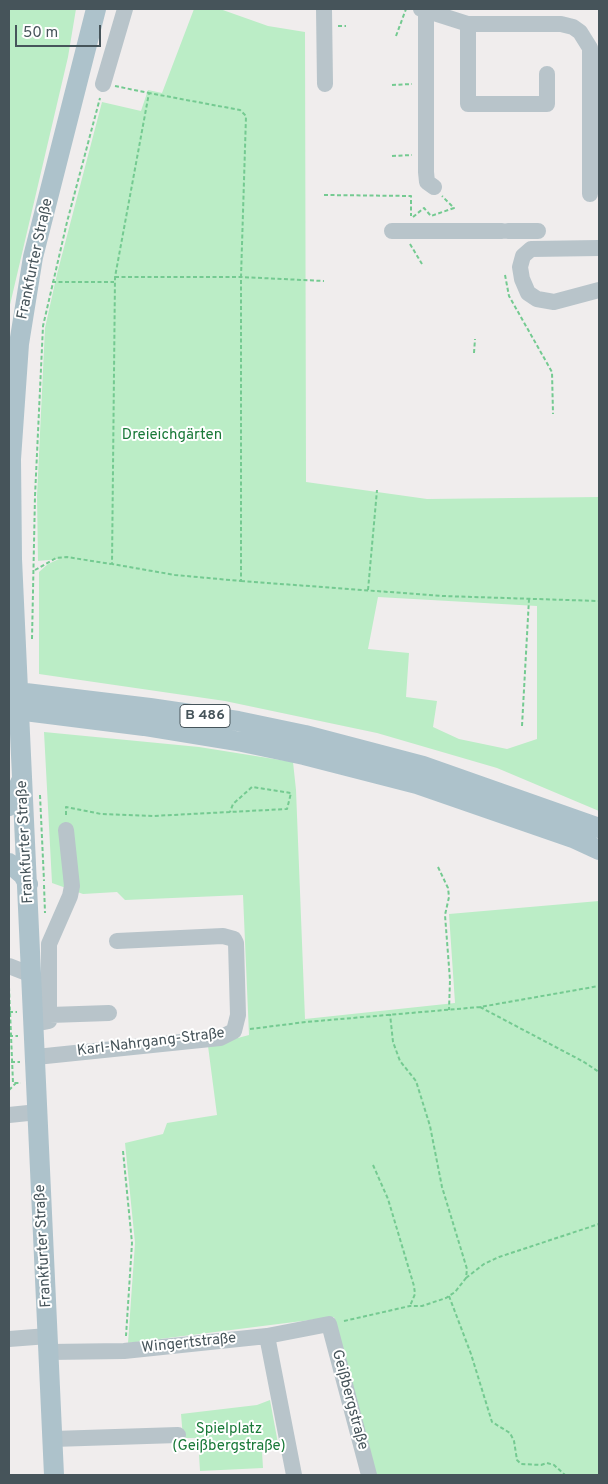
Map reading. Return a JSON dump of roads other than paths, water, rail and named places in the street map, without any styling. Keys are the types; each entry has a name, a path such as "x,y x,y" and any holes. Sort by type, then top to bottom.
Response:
{"main road":[{"name":"Frankfurter Straße","path":"54,1475 36,1057 42,1020 25,981 28,884 15,845 23,777 10,539 10,460 19,344 33,257 96,9"},
{"name":"B 486","path":"9,691 37,704 242,742 312,757 426,786 564,835 599,850"},
{"name":"B 486","path":"9,709 37,704 238,721 305,735 423,766 599,828"},
{"path":"9,806 23,777"},
{"path":"9,863 23,875 28,884"}],"street":[{"path":"103,84 125,9"},
{"path":"324,9 325,84"},
{"path":"434,187 427,182 426,172 423,10 468,24 561,24 573,27 580,32 590,48 590,194"},
{"path":"468,24 468,104 547,104 547,74"},
{"path":"590,142 599,156"},
{"path":"397,231 538,231"},
{"path":"599,248 531,249 524,256 520,267 528,294 537,299 554,302 599,290"},
{"name":"Frankfurter Straße","path":"42,1020 49,944 70,896 72,886 66,830"},
{"name":"Karl-Nahrgang-Straße","path":"36,1057 220,1038 234,1031 238,1015 236,943 234,939 223,936 117,941"},
{"path":"9,966 25,981"},
{"path":"42,1020 109,1013"},
{"path":"9,1115 38,1112"},
{"name":"Wingertstraße","path":"9,1339 124,1351 267,1336 329,1324"},
{"name":"Geißbergstraße","path":"329,1324 368,1475"},
{"path":"267,1336 294,1475"},
{"path":"53,1439 178,1435"}],"park label":[{"name":"Dreieichgärten","path":"172,436"},
{"name":"Spielplatz (Geißbergstraße)","path":"229,1438"}]}
